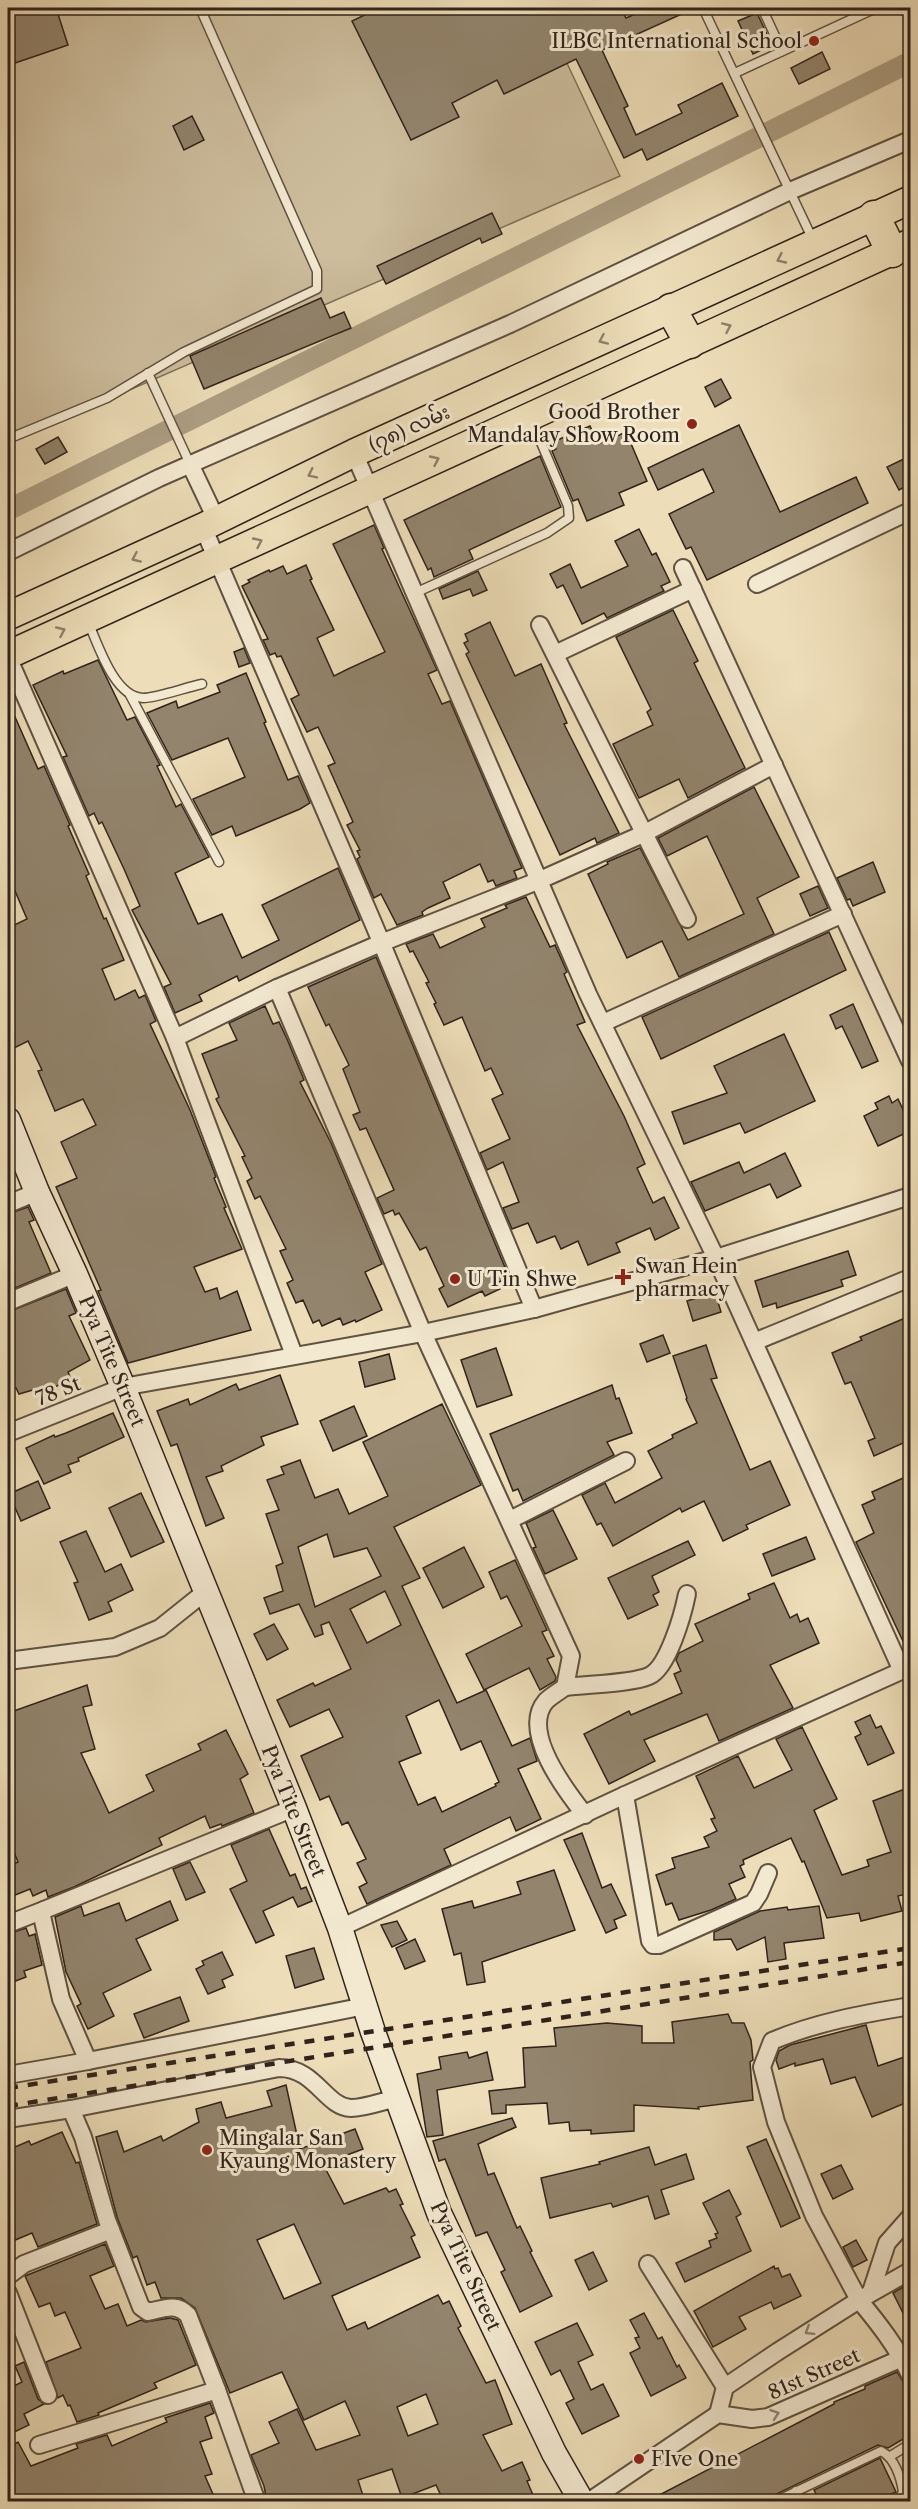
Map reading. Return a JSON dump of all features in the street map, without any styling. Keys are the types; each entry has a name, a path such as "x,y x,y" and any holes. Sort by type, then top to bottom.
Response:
{"highway":[{"path":"874,216 901,248"},
{"path":"671,309 690,343"}],"main road":[{"name":"(၇၈) လမ်း","path":"8,616 210,524 354,453 910,200"},
{"name":"(၇၈) လမ်း","path":"8,656 901,248"}],"street":[{"path":"8,552 190,464 510,324 790,190 910,140"},
{"path":"340,1928 625,1795 906,1669 716,1258 588,994 354,453"},
{"path":"190,464 210,524 217,561 381,943 534,1309"},
{"path":"757,584 910,511"},
{"path":"683,568 910,1061"},
{"path":"555,654 693,589"},
{"path":"540,625 687,919"},
{"path":"8,656 175,1038 294,1355"},
{"path":"175,1038 277,988 381,943 540,880 644,834 774,765"},
{"path":"603,1023 843,914"},
{"path":"277,988 423,1333 571,1656 565,1687"},
{"name":"Pya Tite Street","path":"8,1120 37,1192 123,1387 294,1808 340,1928 365,2006 439,2213 554,2453 582,2502"},
{"path":"8,1204 37,1192"},
{"name":"78 St","path":"8,1433 123,1387 423,1333 534,1309 716,1258 910,1196"},
{"path":"8,1302 75,1274"},
{"path":"754,1342 910,1278"},
{"path":"510,1520 626,1461"},
{"path":"8,1661 116,1647 160,1628 205,1592"},
{"path":"585,1815 557,1777 543,1746 537,1721 546,1702 565,1687 638,1679 655,1673 666,1657 687,1594"},
{"path":"625,1795 650,1941 653,1945 659,1945 753,1903 768,1873"},
{"path":"8,1924 294,1808"},
{"path":"44,1911 42,1916 61,1999 88,2061"},
{"path":"8,2075 365,2006"},
{"path":"910,2006 802,2028 772,2041 762,2067 776,2122 813,2216 865,2296 910,2375"},
{"path":"8,2119 71,2109 279,2068 294,2070 307,2076 343,2106 352,2108 397,2098"},
{"path":"71,2109 111,2230 141,2307 148,2312 181,2307 188,2314 257,2502"},
{"path":"865,2296 887,2243 910,2217"},
{"path":"8,2276 24,2264 111,2230"},
{"path":"648,2264 725,2387"},
{"path":"588,2502 718,2414 725,2387 865,2296 910,2271"},
{"path":"8,2293 48,2395"},
{"name":"81st Street","path":"718,2414 752,2419 768,2417 902,2358"},
{"path":"39,2445 217,2390"}],"lane":[{"path":"8,439 107,398 184,352 317,289 317,271 200,8"},
{"path":"704,8 814,243"},
{"path":"762,8 782,51"},
{"path":"735,73 876,8"},
{"path":"148,374 190,464"},
{"path":"415,593 547,533 569,518 568,506 530,417"},
{"path":"87,619 108,668 130,695 219,862"},
{"path":"130,695 143,698 202,684"},
{"path":"889,2457 910,2444"},
{"path":"774,2502 881,2451 889,2457 902,2481 903,2493 897,2502"},
{"path":"796,2491 801,2502"}],"shaded area":[{"path":"8,8 541,8 620,176 8,443"}],"building":[{"path":"8,8 56,8 68,45 15,63 8,40"},
{"path":"379,8 621,8 626,18 649,8 695,8 602,50 628,106 624,108 636,135 682,113 678,105 722,83 738,116 647,160 642,149 624,158 576,59 504,94 497,80 452,103 459,117 411,140 352,21"},
{"path":"757,13 772,45 753,54 738,21"},
{"path":"822,52 830,69 799,84 791,68"},
{"path":"192,116 204,140 184,150 173,126"},
{"path":"492,213 502,234 482,243 480,238 386,284 377,266"},
{"path":"321,298 330,318 344,312 351,328 204,389 190,356"},
{"path":"721,379 731,398 715,407 705,387"},
{"path":"739,425 780,512 856,477 868,503 707,580 691,547 686,549 669,514 714,492 703,469 658,490 648,468"},
{"path":"590,426 598,444 626,432 647,481 619,493 624,505 587,521 578,499 573,501 552,451 556,449 553,442"},
{"path":"58,437 67,452 45,464 36,449"},
{"path":"540,456 561,507 469,550 473,559 434,577 431,568 428,570 404,520"},
{"path":"910,456 910,484 899,490 887,467"},
{"path":"374,525 384,548 382,549 437,670 428,674 442,704 450,701 522,868 514,871 517,878 496,886 493,880 488,882 480,864 443,882 450,898 428,908 422,912 423,915 397,925 381,894 374,898 357,859 360,857 357,851 360,850 347,825 353,822 328,766 335,763 318,727 307,732 291,699 299,695 281,656 277,657 275,653 270,655 263,640 268,639 242,586 250,582 248,580 269,570 270,572 283,566 287,574 306,565 312,579 310,580 334,630 317,638 334,676 385,652 333,544"},
{"path":"639,529 652,555 656,553 670,582 661,586 664,591 607,618 604,613 582,624 563,585 557,588 550,574 570,564 581,588 628,566 615,541"},
{"path":"478,571 487,590 473,596 470,589 443,599 439,589"},
{"path":"673,610 698,661 694,663 745,768 688,798 679,779 639,798 613,744 653,725 647,712 651,709 616,637"},
{"path":"490,622 515,676 541,664 567,723 564,724 619,833 597,843 595,838 560,855 466,654 469,652 464,643 468,641 465,634"},
{"path":"244,648 250,663 239,667 234,652"},
{"path":"98,660 127,720 135,717 160,765 157,766 176,807 181,804 209,857 175,873 198,924 222,914 242,958 279,940 262,905 338,868 360,920 239,981 237,976 199,995 202,1001 175,1013 164,987 171,984 132,910 140,906 124,869 102,822 99,824 94,813 89,816 63,757 67,756 33,685 63,671 64,674"},
{"path":"246,673 288,780 298,776 310,803 236,836 232,826 212,835 193,799 245,777 228,738 172,760 147,713 176,701 178,708 220,692 217,685"},
{"path":"8,701 38,769 44,766 89,874 86,876 124,960 102,969 115,1000 135,990 139,998 145,995 156,1021 150,1024 190,1110 216,1177 214,1178 226,1207 224,1208 242,1249 194,1267 205,1292 217,1288 220,1299 237,1291 251,1330 128,1363 98,1291 101,1290 56,1187 77,1178 61,1142 96,1125 83,1099 55,1111 38,1071 42,1070 28,1041 8,1051 8,928 27,919 15,891 8,894"},
{"path":"754,787 799,877 757,898 774,934 679,977 662,941 627,958 588,874 608,864 607,862 640,848 688,940 744,914 707,836 667,856 658,838"},
{"path":"873,862 885,892 853,906 850,899 847,900 837,878"},
{"path":"818,886 828,908 810,916 800,894"},
{"path":"526,897 550,947 555,945 567,972 564,974 585,1022 577,1025 624,1116 645,1164 637,1168 653,1203 664,1197 679,1228 655,1240 650,1228 616,1243 620,1252 588,1265 578,1241 561,1249 555,1236 537,1243 528,1223 512,1229 503,1208 519,1202 503,1162 487,1170 480,1153 510,1139 492,1099 503,1094 491,1068 485,1071 462,1017 444,1025 426,983 429,982 413,951 410,952 406,944 433,934 440,948 485,927 481,919 507,908 505,905"},
{"path":"829,932 846,970 661,1059 642,1017"},
{"path":"376,957 509,1277 497,1283 500,1289 485,1296 482,1291 448,1307 439,1289 444,1286 426,1247 420,1250 399,1213 395,1215 393,1210 384,1214 377,1198 394,1190 366,1128 360,1130 353,1115 360,1112 343,1069 349,1065 329,1024 326,1026 308,987"},
{"path":"853,1004 878,1061 862,1068 842,1026 836,1029 830,1015"},
{"path":"265,1006 273,1024 279,1022 287,1039 304,1080 300,1082 331,1143 382,1264 365,1272 382,1310 356,1322 355,1320 343,1325 340,1318 322,1326 319,1320 313,1323 303,1300 296,1303 287,1283 293,1280 280,1251 286,1249 260,1196 255,1199 247,1181 252,1178 242,1157 245,1156 216,1099 219,1097 202,1054 237,1040 229,1023"},
{"path":"784,1034 815,1101 745,1133 740,1123 684,1144 672,1112 727,1093 714,1066"},
{"path":"889,1096 892,1103 898,1099 910,1124 910,1131 878,1146 864,1116 878,1109 875,1103"},
{"path":"785,1153 801,1186 777,1198 770,1184 705,1211 691,1182 739,1162 744,1173"},
{"path":"28,1207 34,1220 29,1222 51,1273 8,1291 8,1214"},
{"path":"848,1251 856,1275 841,1280 843,1286 777,1308 776,1303 763,1307 755,1281"},
{"path":"66,1289 76,1313 69,1316 90,1360 68,1372 71,1379 45,1392 43,1387 19,1394 16,1388 8,1391 8,1312"},
{"path":"715,1292 721,1312 693,1321 687,1301"},
{"path":"910,1316 910,1440 874,1456 868,1441 875,1438 851,1382 845,1384 832,1353 862,1340 860,1337"},
{"path":"663,1335 670,1353 647,1362 640,1344"},
{"path":"706,1345 717,1378 711,1379 750,1470 770,1461 790,1505 746,1525 748,1529 723,1541 704,1501 682,1512 680,1508 613,1546 601,1523 597,1525 582,1495 605,1483 615,1503 662,1478 648,1451 673,1438 672,1435 697,1423 686,1399 673,1356"},
{"path":"496,1348 512,1395 477,1407 461,1360"},
{"path":"389,1354 395,1379 365,1387 359,1362"},
{"path":"280,1375 298,1424 261,1437 264,1445 221,1466 223,1471 206,1477 224,1518 206,1526 177,1444 171,1446 157,1411 188,1399 190,1405 236,1384 239,1390"},
{"path":"612,1385 632,1433 607,1442 614,1455 523,1501 518,1489 513,1491 490,1434"},
{"path":"442,1404 481,1485 394,1527 420,1578 402,1586 457,1703 486,1690 512,1746 530,1738 537,1761 518,1769 541,1819 516,1831 510,1817 444,1849 451,1865 367,1904 359,1887 367,1883 357,1863 366,1859 348,1822 342,1825 329,1796 320,1800 301,1756 343,1737 329,1709 290,1727 277,1700 351,1669 329,1622 321,1625 323,1634 315,1637 299,1604 270,1614 264,1598 283,1591 276,1566 283,1563 266,1514 279,1510 267,1480 284,1474 281,1467 300,1460 315,1498 338,1489 349,1514 388,1496 363,1442","holes":["327,1534 334,1557 367,1548 381,1576 315,1607 298,1547","385,1591 401,1625 367,1643 350,1609","439,1700 461,1750 481,1741 499,1782 495,1784 496,1786 442,1812 435,1797 418,1805 399,1762 421,1753 406,1716"]},
{"path":"354,1406 367,1436 333,1451 320,1421"},
{"path":"113,1413 124,1437 78,1458 79,1461 68,1465 71,1472 44,1484 26,1448"},
{"path":"910,1475 910,1656 856,1542 874,1533 862,1505 875,1499 872,1492"},
{"path":"38,1481 50,1508 21,1521 9,1494"},
{"path":"141,1493 164,1542 131,1557 109,1508"},
{"path":"553,1510 577,1559 545,1574 533,1548 536,1547 526,1523"},
{"path":"86,1531 105,1572 121,1564 133,1590 108,1602 112,1611 89,1620 74,1583 78,1582 60,1542"},
{"path":"806,1537 815,1559 772,1576 763,1554"},
{"path":"688,1541 695,1555 652,1576 659,1592 653,1595 658,1605 628,1619 608,1578"},
{"path":"464,1547 484,1587 443,1608 423,1568"},
{"path":"515,1560 547,1630 542,1632 554,1656 547,1659 556,1677 555,1681 540,1690 529,1668 484,1690 466,1654 522,1626 507,1596 501,1599 489,1572"},
{"path":"774,1583 790,1618 797,1614 800,1622 808,1618 819,1643 770,1665 793,1708 719,1741 707,1714 644,1740 655,1761 609,1784 584,1734 629,1711 631,1715 682,1693 674,1674 681,1671 676,1660 679,1653 703,1641 695,1624 750,1599 748,1594"},
{"path":"274,1624 288,1649 267,1660 254,1634"},
{"path":"87,1685 92,1705 83,1707 95,1749 81,1753 109,1813 154,1791 146,1775 201,1750 198,1744 226,1730 248,1774 240,1779 254,1813 222,1826 221,1824 210,1828 205,1816 159,1838 162,1845 74,1887 48,1897 46,1890 33,1896 30,1889 8,1898 8,1866 18,1862 8,1837 8,1713"},
{"path":"870,1715 876,1728 881,1726 894,1753 868,1765 855,1737 861,1734 855,1722"},
{"path":"802,1727 837,1799 814,1810 842,1875 869,1866 867,1860 891,1852 873,1801 910,1787 910,1893 898,1896 902,1911 861,1921 859,1913 827,1918 804,1861 802,1862 791,1838 743,1860 744,1864 740,1866 745,1877 729,1884 736,1899 679,1920 672,1903 666,1905 656,1875 675,1868 672,1858 709,1847 704,1837 717,1831 711,1819 715,1818 696,1776 738,1756 754,1788 792,1770 776,1739"},
{"path":"269,1829 290,1876 295,1874 301,1889 306,1887 312,1901 298,1907 293,1897 263,1911 274,1935 256,1943 230,1889 247,1881 231,1845"},
{"path":"582,1833 602,1888 611,1884 626,1915 614,1920 617,1928 606,1933 564,1840"},
{"path":"190,1862 205,1892 186,1900 173,1869"},
{"path":"554,1870 575,1930 482,1962 485,1982 467,1985 461,1953 454,1955 442,1909 472,1901 474,1908 521,1894 517,1882"},
{"path":"170,1901 178,1920 136,1939 151,1970 103,1993 114,2016 88,2029 77,2006 81,2004 66,1972 55,1917 81,1906 84,1916 119,1903 126,1921"},
{"path":"819,1906 824,1938 784,1943 786,1959 768,1962 765,1937 737,1950 731,1939 714,1940 714,1932 760,1911"},
{"path":"397,1921 407,1940 392,1947 381,1925"},
{"path":"26,1928 29,1936 35,1934 42,1965 24,1971 26,1977 8,1984 8,1934"},
{"path":"415,1939 425,1961 405,1969 396,1948"},
{"path":"314,1948 324,1979 295,1988 286,1956"},
{"path":"222,1952 233,1975 222,1980 225,1987 208,1994 196,1969 204,1965 202,1961"},
{"path":"180,1997 189,2021 144,2038 134,2014"},
{"path":"728,2014 732,2023 744,2023 751,2040 753,2100 698,2107 699,2109 634,2105 634,2131 591,2134 591,2130 570,2131 569,2122 549,2124 547,2103 506,2105 506,2113 492,2114 489,2091 525,2087 523,2048 556,2046 554,2028 607,2023 642,2026 642,2043 674,2043 672,2022"},
{"path":"866,2025 878,2066 910,2055 910,2101 872,2117 855,2077 831,2084 823,2059 795,2066 795,2063 779,2069 776,2060 779,2051 790,2045"},
{"path":"467,2052 469,2058 487,2052 493,2080 437,2090 443,2135 427,2137 417,2074 441,2069 439,2057"},
{"path":"286,2085 300,2149 355,2129 363,2149 323,2164 344,2204 386,2188 389,2192 396,2189 403,2204 400,2205 415,2235 411,2237 420,2257 332,2296 347,2330 365,2322 368,2329 438,2295 443,2304 449,2301 461,2326 458,2328 486,2383 495,2380 512,2424 483,2435 502,2471 522,2462 536,2502 444,2502 436,2485 402,2498 392,2469 358,2480 365,2502 267,2502 264,2486 251,2455 279,2443 269,2422 297,2409 316,2450 320,2449 360,2435 345,2401 304,2420 282,2372 230,2393 195,2308 181,2298 161,2298 155,2282 147,2285 137,2256 133,2258 117,2217 96,2137 117,2131 124,2152 161,2136 163,2141 199,2122 196,2109 221,2102 226,2118 272,2106 267,2091","holes":["294,2224 321,2283 284,2299 257,2240","426,2394 438,2424 408,2436 397,2407"]},
{"path":"512,2118 516,2127 478,2144 488,2175 494,2173 517,2228 520,2226 552,2296 520,2312 501,2272 505,2270 487,2232 476,2236 445,2159 439,2161 433,2141"},
{"path":"62,2132 76,2163 79,2162 97,2224 38,2247 32,2233 8,2243 8,2150 29,2141 31,2145"},
{"path":"766,2139 800,2218 781,2227 747,2147"},
{"path":"649,2147 655,2165 686,2154 694,2179 661,2190 669,2214 655,2219 648,2196 613,2207 611,2203 550,2218 541,2178 600,2164 599,2162"},
{"path":"841,2165 853,2189 833,2199 821,2174"},
{"path":"729,2190 741,2214 736,2217 751,2251 685,2282 676,2263 711,2247 709,2241 717,2238 715,2234 718,2233 703,2203"},
{"path":"856,2240 867,2260 853,2267 843,2247"},
{"path":"105,2244 114,2266 90,2276 105,2309 118,2304 127,2326 141,2320 146,2322 170,2318 178,2320 196,2365 154,2383 157,2388 98,2413 99,2415 77,2422 63,2395 58,2398 46,2362 81,2348 65,2312 55,2316 50,2303 39,2307 25,2276"},
{"path":"593,2252 607,2281 589,2290 575,2260"},
{"path":"774,2266 775,2269 778,2268 782,2277 790,2274 801,2296 774,2309 771,2302 739,2317 746,2329 713,2347 694,2311"},
{"path":"910,2283 910,2327 893,2293"},
{"path":"644,2313 658,2339 662,2337 677,2367 679,2365 686,2378 651,2396 630,2353 640,2348 635,2338 639,2337 630,2320"},
{"path":"577,2323 593,2355 578,2362 591,2390 603,2384 619,2416 582,2434 566,2403 574,2399 560,2370 551,2375 535,2342"},
{"path":"24,2362 38,2399 44,2404 24,2414 29,2425 8,2435 8,2389 22,2382 15,2366"},
{"path":"897,2372 904,2383 910,2385 910,2435 888,2448 878,2445 760,2502 646,2502 834,2402"},
{"path":"210,2403 214,2413 205,2417 212,2438 200,2442 212,2474 205,2476 216,2501 18,2502 8,2477 8,2448 18,2442 31,2466 78,2448 76,2444 107,2435 112,2446 167,2422 165,2418"},
{"path":"880,2458 896,2492 875,2502 820,2502 814,2490"}],"waterway":[{"path":"8,510 910,62"}],"railway":[{"path":"8,2088 910,1948"},
{"path":"8,2106 910,1962"}],"place":[{"name":"ILBC International School","path":"814,41"},
{"name":"Good Brother Mandalay Show Room","path":"692,424"},
{"name":"Swan Hein pharmacy","path":"623,1277"},
{"name":"U Tin Shwe","path":"455,1279"},
{"name":"Mingalar San Kyaung Monastery","path":"207,2150"},
{"name":"FIve One","path":"639,2459"}]}
